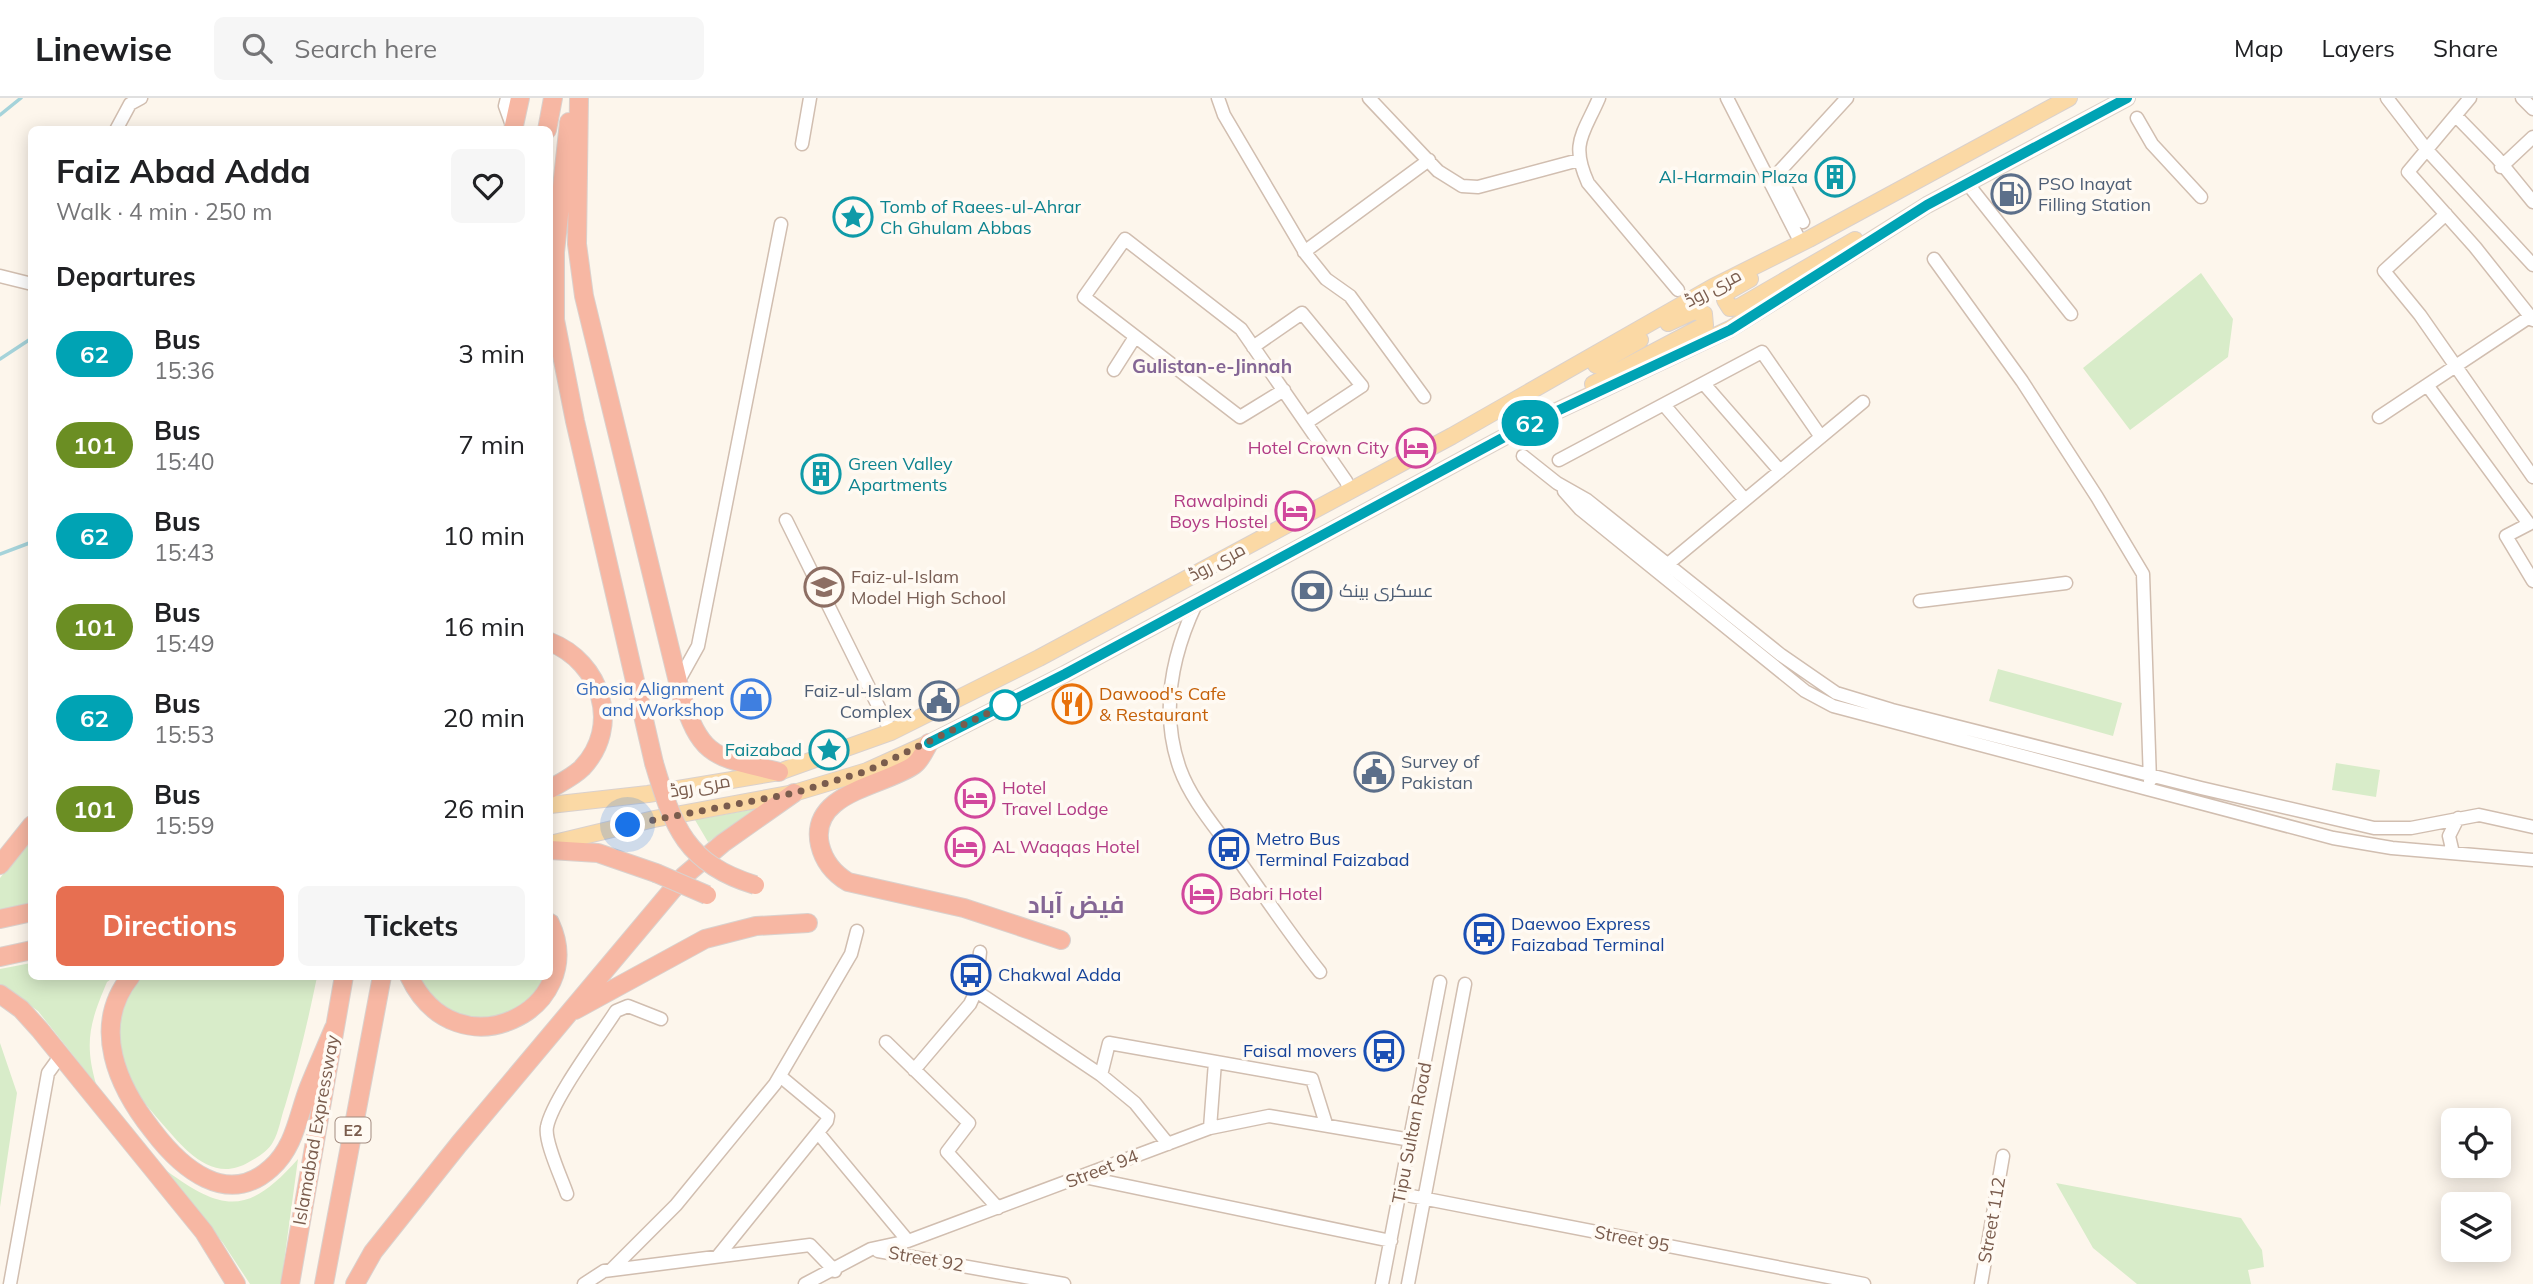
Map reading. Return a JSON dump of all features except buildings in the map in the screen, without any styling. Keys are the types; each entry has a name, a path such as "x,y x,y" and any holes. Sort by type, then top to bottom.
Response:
{"highway":[{"path":"515,126 520,98"},
{"path":"548,126 553,98"},
{"path":"568,98 569,117 555,252 555,320 575,421 654,762 671,818 689,846 718,872 755,885"},
{"path":"579,98 577,244 584,296 678,682 694,734 704,745 721,756 779,772"},
{"path":"553,644 578,657 589,668 600,696 602,720 590,757 580,769 553,787"},
{"path":"929,743 916,763 863,787 834,805 823,818 819,832 825,861 837,875 848,882 964,908 1060,940"},
{"path":"355,1284 373,1252 564,1016 684,876 723,843 794,793"},
{"path":"0,865 28,830"},
{"path":"553,847 598,853 656,873 707,895"},
{"path":"0,919 28,913"},
{"path":"564,1016 705,940 756,926 808,923"},
{"path":"553,930 558,956 553,973"},
{"path":"0,957 28,951"},
{"path":"129,980 116,1004 111,1022 114,1065 128,1100 168,1151 193,1174 217,1184 237,1185 258,1178 285,1152 334,1028"},
{"name":"Islamabad Expressway","path":"290,1284 343,980"},
{"name":"Islamabad Expressway","path":"324,1284 381,980"},
{"path":"412,980 429,1007 448,1021 468,1027 493,1027 516,1019 544,994 550,980"},
{"path":"0,994 21,1009 61,1055 196,1223 224,1260 236,1284"}],"main road":[{"name":"مری روڈ","path":"553,805 648,794 779,772 891,732 1001,679 1452,436 1713,287 1917,182 2069,98"},
{"name":"مری روڈ","path":"553,846 654,819 794,793 867,771 929,743 1196,604 1521,428 1730,330 1927,205 2127,98"},
{"path":"1917,182 1835,235 1727,292 1725,300 1731,308 1739,307 1824,255 1927,205"},
{"path":"1452,436 1616,355 1673,319 1694,311 1704,314 1705,325 1611,373 1521,428"}],"street":[{"path":"118,126 130,104 141,98"},
{"path":"507,98 505,106 513,126"},
{"path":"802,144 810,98"},
{"path":"1218,98 1231,126 1304,251 1326,279 1350,296 1424,397"},
{"path":"1369,98 1449,180 1462,186 1478,187 1578,160"},
{"path":"1599,98 1579,144 1578,160 1588,183 1678,290"},
{"path":"1727,98 1801,243"},
{"path":"1803,222 1778,173 1847,98"},
{"path":"2387,98 2427,150 2533,265"},
{"path":"2379,416 2531,315 2408,172 2470,98"},
{"path":"2522,98 2533,109"},
{"path":"2456,116 2497,158 2501,167 2533,202"},
{"path":"2137,118 2152,144 2201,197"},
{"path":"2501,167 2533,137"},
{"path":"1304,251 1429,160"},
{"path":"1967,183 2071,314"},
{"path":"2446,214 2384,271 2420,315 2533,477"},
{"path":"678,682 698,646 781,224"},
{"path":"1284,390 1240,417 1084,297 1125,239 1241,329 1284,390 1350,491"},
{"path":"1934,259 2022,381 2143,574 2150,788"},
{"path":"0,276 28,283"},
{"path":"1254,347 1302,313 1362,386 1306,423"},
{"path":"1114,370 1135,337"},
{"path":"1559,460 1705,385 1762,352 1821,437"},
{"path":"1705,385 1780,471"},
{"path":"2427,385 2528,513 2529,524 2507,536 2533,581"},
{"path":"1668,564 1863,402"},
{"path":"1665,406 1745,500"},
{"path":"1523,456 1557,483 1587,500 1781,654 1836,692 1924,718 2374,828 2411,828 2458,818 2489,816 2533,827"},
{"path":"1557,483 1580,509 1626,548 1817,698 1866,715 2333,838 2372,845 2533,860"},
{"path":"786,520 891,732"},
{"path":"1920,601 2066,583"},
{"path":"1196,604 1182,632 1171,673 1169,714 1180,769 1207,814 1320,972"},
{"path":"2454,853 2449,836 2458,818"},
{"path":"2372,845 2374,828"},
{"path":"611,1270 676,1205 729,1144 780,1076 850,954 857,930"},
{"path":"914,1070 953,1026 976,991 980,952"},
{"name":"Tipu Sultan Road","path":"1382,1284 1440,982"},
{"name":"Tipu Sultan Road","path":"1408,1284 1465,984"},
{"path":"976,991 1101,1075 1135,1103 1168,1144"},
{"path":"567,1194 547,1137 547,1126 565,1090 616,1011 628,1006 661,1019"},
{"path":"886,1042 969,1124 947,1152 998,1208"},
{"path":"1101,1075 1109,1043 1312,1079 1326,1124"},
{"path":"10,1284 48,1073 61,1055"},
{"path":"1210,1128 1215,1062"},
{"path":"718,1256 819,1134 828,1116 780,1076"},
{"name":"Street 94","path":"805,1284 835,1271 871,1249 908,1241 1210,1128 1269,1116 1411,1140"},
{"path":"819,1134 908,1241"},
{"name":"Street 112","path":"1981,1284 2003,1156"},
{"path":"1084,1177 1391,1241"},
{"name":"Street 95","path":"1401,1194 1864,1284"},
{"path":"584,1284 599,1272 810,1245 835,1271"},
{"name":"Street 92","path":"871,1249 1064,1284"}],"green space":[{"path":"2201,273 2233,319 2228,357 2130,430 2083,368"},
{"path":"1998,669 2122,703 2113,736 1989,701"},
{"path":"2336,763 2380,770 2376,797 2332,790"},
{"path":"755,809 708,842 695,820"},
{"path":"28,843 28,905 0,912 0,878"},
{"path":"28,964 28,980 110,980 96,1009 91,1032 90,1056 96,1084 38,1011 0,984 0,969"},
{"path":"139,980 316,980 278,1129 266,1151 235,1168 222,1169 198,1159 177,1141 134,1088 122,1061 119,1031 130,993"},
{"path":"419,980 543,980 532,1001 516,1013 473,1021 439,1008"},
{"path":"0,1043 17,1093 0,1207"},
{"path":"298,1159 281,1284 250,1284 223,1243 167,1171 205,1195 236,1201 251,1198 265,1190"},
{"path":"2056,1183 2241,1218 2262,1250 2264,1267 2248,1270 2251,1284 2137,1284 2093,1248"}],"waterway":[{"path":"0,115 21,98"},
{"path":"0,359 28,341"},
{"path":"0,554 28,544"}],"bus line":[{"name":"62","path":"929,743 1065,674 1521,428 1730,330 1927,205 2127,98"}],"place":[{"name":"Al-Harmain Plaza","path":"1835,177"},
{"name":"PSO Inayat Filling Station","path":"2011,194"},
{"name":"Tomb of Raees-ul-Ahrar Ch Ghulam Abbas","path":"853,217"},
{"name":"Hotel Crown City","path":"1416,448"},
{"name":"Green Valley Apartments","path":"821,474"},
{"name":"Rawalpindi Boys Hostel","path":"1295,511"},
{"name":"Faiz-ul-Islam Model High School","path":"824,587"},
{"name":"عسکری بینک","path":"1312,591"},
{"name":"Ghosia Alignment and Workshop","path":"751,699"},
{"name":"Faiz-ul-Islam Complex","path":"939,701"},
{"name":"Dawood's Cafe & Restaurant","path":"1072,704"},
{"name":"Faizabad","path":"829,750"},
{"name":"Survey of Pakistan","path":"1374,772"},
{"name":"Hotel Travel Lodge","path":"975,798"},
{"name":"AL Waqqas Hotel","path":"965,847"},
{"name":"Metro Bus Terminal Faizabad","path":"1229,849"},
{"name":"Babri Hotel","path":"1202,894"},
{"name":"Daewoo Express Faizabad Terminal","path":"1484,934"},
{"name":"Chakwal Adda","path":"971,975"},
{"name":"Faisal movers","path":"1384,1051"}],"district":[{"name":"Gulistan-e-Jinnah","path":"1212,366"},
{"name":"فیض آباد","path":"1076,905"}],"route":[{"path":"628,825 794,793 867,771 1005,705"}]}
